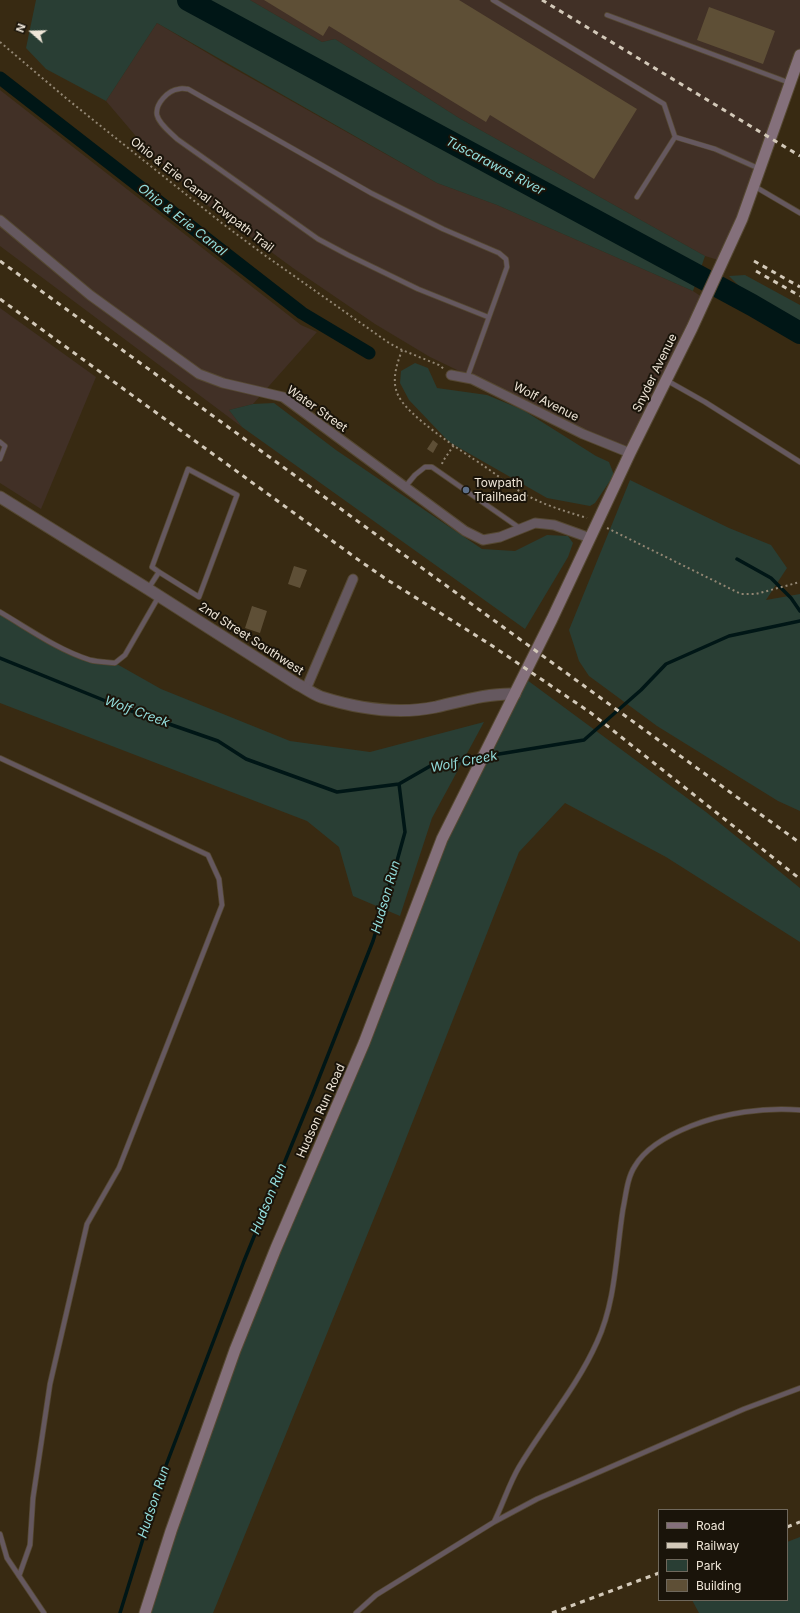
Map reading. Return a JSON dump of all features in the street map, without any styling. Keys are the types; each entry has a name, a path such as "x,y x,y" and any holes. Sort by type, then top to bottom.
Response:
{"main road":[{"name":"Snyder Avenue","path":"515,694 630,453 692,328 725,253 742,219 800,55"},
{"name":"Hudson Run Road","path":"144,1613 198,1452 264,1277 293,1206 364,1043 442,839 515,694"}],"street":[{"name":"Water Street","path":"0,220 90,295 198,374 223,383 283,397 465,531 483,540 500,538 535,523 554,525 590,538"},
{"name":"Wolf Avenue","path":"451,375 467,378 494,389 583,434 630,453"},
{"name":"2nd Street Southwest","path":"0,497 306,689 320,696 369,709 402,711 434,707 499,694 515,694"},
{"path":"306,689 353,579"}],"lane":[{"path":"493,0 664,104 675,137"},
{"path":"607,15 790,83"},
{"path":"467,378 507,267 506,259 499,253 443,229 371,193 188,89 178,88 167,93 158,106 157,115 162,124 177,139 318,239 418,289 488,317"},
{"path":"675,137 715,149 760,169"},
{"path":"637,196 675,137"},
{"path":"754,186 800,213"},
{"path":"666,380 705,402 800,462"},
{"path":"0,442 5,446 0,459"},
{"path":"405,487 415,475 425,467 432,467 521,529"},
{"path":"188,469 237,494 199,597 159,572 152,567 188,469"},
{"path":"148,589 159,572"},
{"path":"0,612 43,638 80,656 91,660 115,663 125,655 160,596"},
{"path":"0,758 208,855 218,880 222,905 119,1168 87,1224 50,1384 33,1498 30,1546 19,1576"},
{"path":"494,1522 518,1468 580,1375 598,1341 610,1308 627,1186 634,1166 651,1148 680,1130 708,1119 752,1111 783,1109 800,1110"},
{"path":"356,1613 376,1595 494,1522 537,1498 744,1410 800,1388"},
{"path":"0,1534 7,1558 44,1613"}],"path":[{"name":"Ohio & Erie Canal Towpath Trail","path":"0,42 67,99 223,224 263,254 402,350 439,365 451,375"},
{"path":"402,350 395,374 397,394 402,403 454,445 531,498 589,519"},
{"path":"440,473 443,461 454,445"},
{"path":"606,528 736,592 748,595 800,582"}],"shaded area":[{"path":"250,0 800,0 800,55 728,263 705,256 459,118 335,39 322,42"},
{"path":"157,23 224,63 437,183 497,205 693,291 705,299 630,453 430,357 375,324 293,268 203,202 146,148 106,101"},
{"path":"0,90 301,325 317,332 253,404 229,410 242,427 0,246"},
{"path":"0,308 96,377 41,509 0,483"}],"green space":[{"path":"36,0 250,0 322,42 335,39 459,118 705,256 693,291 497,205 437,183 157,23 106,101 46,69 26,48"},
{"path":"745,275 800,305 800,322 742,289 729,276"},
{"path":"415,363 428,368 437,388 487,395 523,410 596,456 609,462 614,475 595,503 590,506 547,498 449,442 409,400 400,383 401,371"},
{"path":"274,403 336,450 482,549 515,551 547,535 568,536 573,543 568,557 525,629 242,427 229,410 253,404"},
{"path":"630,480 729,528 771,545 787,568 766,600 800,594 800,811 778,801 657,726 589,676 579,661 569,630"},
{"path":"0,612 43,638 80,656 115,663 161,689 290,741 370,752 484,722 432,818 400,916 353,896 339,847 307,821 0,703"},
{"path":"523,677 706,812 800,888 800,942 666,857 565,803 519,852 392,1174 213,1613 145,1613 198,1452 433,864"},
{"path":"800,1537 800,1613 699,1613 693,1601 788,1601 788,1542"}],"building":[{"path":"264,0 459,0 637,109 594,179 490,115 486,122 329,26 323,36"},
{"path":"709,7 775,31 763,64 697,40"},
{"path":"433,440 438,444 433,453 427,449"},
{"path":"294,566 307,570 300,588 288,584"},
{"path":"252,606 267,611 260,633 245,628"}],"waterway":[{"name":"Tuscarawas River","path":"188,0 752,305 800,333"},
{"name":"Ohio & Erie Canal","path":"0,78 302,313 369,353"},
{"path":"737,559 771,578 791,598 800,611"},
{"name":"Wolf Creek","path":"487,756 584,740 641,690 666,664 729,636 800,621"},
{"name":"Wolf Creek","path":"0,658 123,708 218,741 246,759 337,792 399,784 432,765 481,757"},
{"name":"Hudson Run","path":"120,1613 165,1468 244,1261 373,941 405,832 399,784"}],"railway":[{"path":"542,0 800,156"},
{"path":"0,261 800,843"},
{"path":"754,261 800,287"},
{"path":"756,271 800,296"},
{"path":"0,299 360,561 491,645 591,713 800,879"},
{"path":"788,1527 800,1522"},
{"path":"552,1613 658,1573"}],"place":[{"name":"Towpath Trailhead","path":"466,490"}]}
